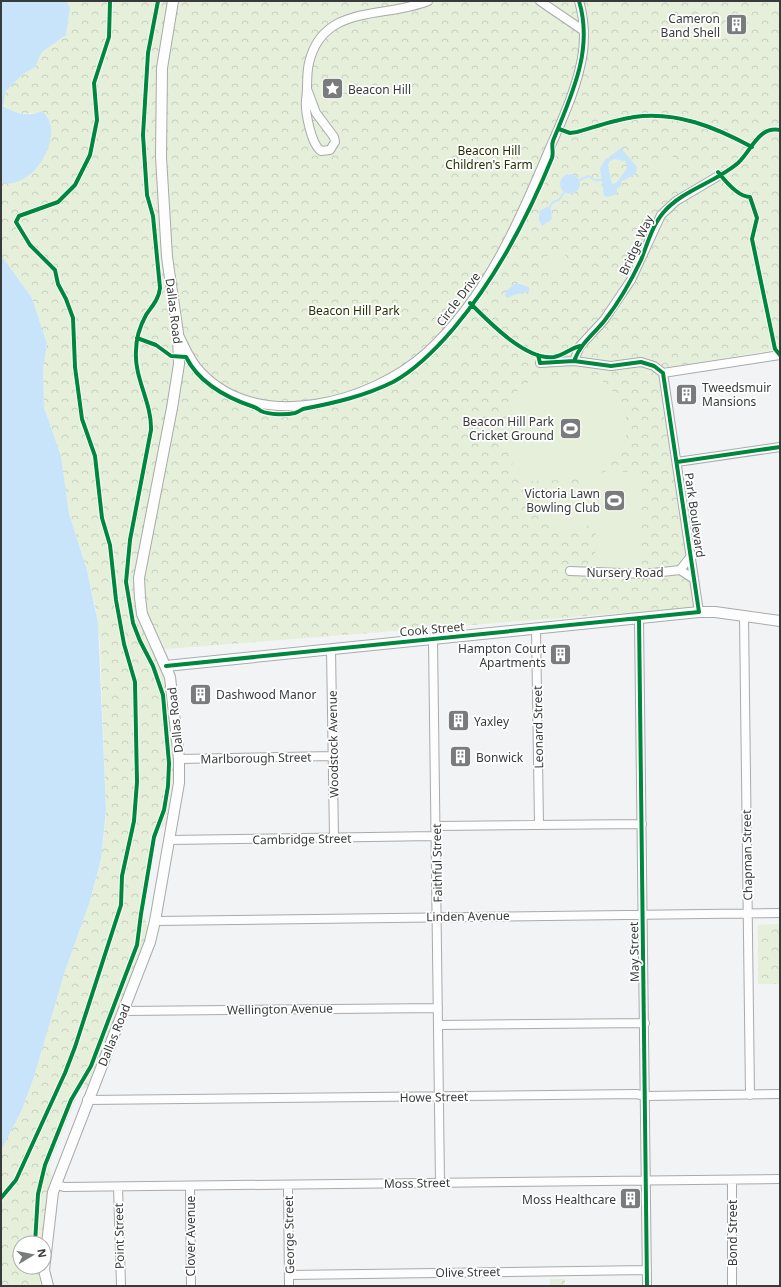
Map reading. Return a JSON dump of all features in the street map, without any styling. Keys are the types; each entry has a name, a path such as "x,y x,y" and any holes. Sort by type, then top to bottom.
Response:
{"main road":[{"name":"Dallas Road","path":"48,1286 44,1270 51,1202 55,1184 150,942 179,783 179,759 170,677 142,614 139,578 177,383 179,357 178,333 167,257 160,141 162,68 173,1"},
{"name":"Cook Street","path":"166,666 699,612 780,621"}],"street":[{"path":"307,90 316,113 334,138 335,142 330,150 321,151 314,144 306,103 309,62 317,43 333,25 367,13 409,7 428,1"},
{"path":"540,1 584,31"},
{"name":"Circle Drive","path":"178,333 192,361 207,378 235,396 264,405 296,406 332,400 369,388 401,373 415,362 441,338 480,288 522,212 559,129 579,74 583,51 584,31 583,17 579,1"},
{"name":"Bridge Way","path":"574,361 580,346 604,320 631,280 661,215 676,201 720,175"},
{"path":"540,363 574,361 611,366 641,362 654,366 663,373 780,355"},
{"name":"Park Boulevard","path":"663,373 699,612"},
{"path":"677,462 780,447"},
{"name":"Nursery Road","path":"680,570 691,556"},
{"name":"Nursery Road","path":"570,571 644,574 680,570 694,579"},
{"name":"Chapman Street","path":"744,616 750,1095"},
{"name":"May Street","path":"640,618 647,1286"},
{"name":"Leonard Street","path":"536,629 539,825"},
{"name":"Faithful Street","path":"433,639 438,917 440,1183"},
{"name":"Woodstock Avenue","path":"331,649 334,838"},
{"name":"Marlborough Street","path":"179,759 333,756"},
{"path":"436,826 642,824"},
{"name":"Cambridge Street","path":"169,840 436,836"},
{"name":"Linden Avenue","path":"155,921 780,913"},
{"name":"Wellington Avenue","path":"123,1011 438,1008"},
{"path":"438,1025 645,1022"},
{"name":"Howe Street","path":"87,1100 636,1094 646,1096 780,1094"},
{"name":"Moss Street","path":"55,1184 64,1187 118,1187 780,1179"},
{"name":"Bond Street","path":"732,1180 732,1286"},
{"name":"George Street","path":"288,1185 289,1286"},
{"name":"Clover Avenue","path":"190,1186 190,1286"},
{"name":"Point Street","path":"118,1187 121,1285"},
{"name":"Olive Street","path":"289,1275 647,1270"}],"green space":[{"name":"Beacon Hill Park","path":"66,1 780,1 780,349 662,368 658,377 694,606 675,609 153,650 164,674 166,684 174,772 166,825 158,831 144,916 148,929 141,951 87,1087 79,1091 49,1165 52,1177 49,1185 42,1235 12,1235 12,1275 39,1275 40,1286 1,1286 1,1150 21,1112 34,1077 64,974 90,901 101,860 106,816 100,643 95,605 87,570 69,514 61,456 44,408 43,369 47,344 32,298 1,255 1,183 17,182 39,160 48,145 50,136 50,126 47,115 34,113 17,114 3,105 6,91 23,74 35,67 42,52 66,35 70,8"},
{"path":"666,154 673,157 676,164 673,171 666,174 659,171 656,164 659,157"},
{"path":"560,248 571,264 557,272 544,273 540,267 542,261"},
{"name":"Beacon Hill Park Cricket Ground","path":"582,377 600,380 612,390 622,406 625,415 627,425 624,443 620,452 613,460 605,467 590,475 556,480 535,481 525,479 516,474 513,466 511,427 512,404 514,397 520,388 529,382 541,379"},
{"name":"Victoria Lawn Bowling Club","path":"609,470 642,474 640,568 595,567 596,522 589,522 589,478"},
{"path":"552,486 588,487 587,532 551,531"},
{"path":"780,924 780,984 758,984 758,925"},
{"path":"550,1279 565,1279 565,1286 550,1286"}],"water":[{"path":"1,1 66,1 70,8 66,35 42,52 35,67 23,74 6,91 3,106 22,114 31,114 42,111 49,120 51,132 49,144 44,157 36,169 26,178 14,183 1,183"},
{"path":"621,148 637,167 636,174 622,181 620,187 617,188 617,194 608,197 604,196 600,168 605,160","holes":["614,159 625,161 628,167 616,183 612,184 608,166 609,162"]},
{"path":"570,174 577,177 580,184 577,191 570,194 563,191 560,184 563,177"},
{"path":"547,207 551,209 552,219 542,226 539,220 539,211"},
{"path":"1,255 32,298 47,344 43,369 44,408 61,456 69,514 87,570 98,623 106,810 101,859 90,901 64,974 34,1077 21,1112 1,1150"},
{"path":"516,283 529,287 529,292 517,294 507,298 505,295 507,290"}],"waterway":[{"path":"579,180 589,176 594,180 602,180"},
{"path":"549,208 553,202 559,200 564,192"}],"cycle path":[{"path":"1,1198 16,1180 65,1073 75,1047 121,905 122,876 134,821 137,782 135,682 124,644 116,600 110,545 102,518 95,456 82,419 75,367 73,318 66,299 58,284 55,270 30,245 16,222 19,216 58,202 75,185 90,155 97,120 94,83 109,37 110,1"},
{"path":"35,1235 38,1194 45,1165 71,1100 91,1066 137,945 154,837 164,810 168,786 169,763 163,695 153,666 140,641 133,623 126,582 130,540 151,430 149,410 136,361 137,341 142,323 157,299 160,288 153,216 147,195 143,135 148,53 158,1"},
{"path":"137,338 156,345 171,356 186,357 198,375 224,394 261,411 273,414 295,413 303,409 338,402 382,387 402,377 410,371 441,343 470,309 510,247 532,203 552,158 553,141 573,90 582,55 584,37 583,19 579,1"},
{"path":"559,129 570,133 627,118 665,116 695,122 724,133 752,147"},
{"path":"574,361 580,349 615,306 633,276 653,230 663,213 680,198 729,170 738,163 761,135 772,130 780,130"},
{"path":"718,172 736,191 750,197 757,218 752,239 775,349 780,355"},
{"path":"470,303 508,338 532,353 543,357 554,357 580,346"},
{"path":"166,666 699,612 663,373 654,366 641,362 611,366 574,361 540,363 538,355"},
{"path":"677,462 780,447"},
{"path":"639,618 647,1286"}],"place":[{"name":"Cameron Band Shell","path":"736,25"},
{"name":"Beacon Hill","path":"332,89"},
{"name":"Tweedsmuir Mansions","path":"686,394"},
{"name":"Beacon Hill Park Cricket Ground","path":"570,428"},
{"name":"Victoria Lawn Bowling Club","path":"615,500"},
{"name":"Hampton Court Apartments","path":"561,655"},
{"name":"Dashwood Manor","path":"200,694"},
{"name":"Yaxley","path":"459,721"},
{"name":"Bonwick","path":"460,757"},
{"name":"Moss Healthcare","path":"631,1199"}],"park label":[{"name":"Beacon Hill Children's Farm","path":"489,157"}]}
